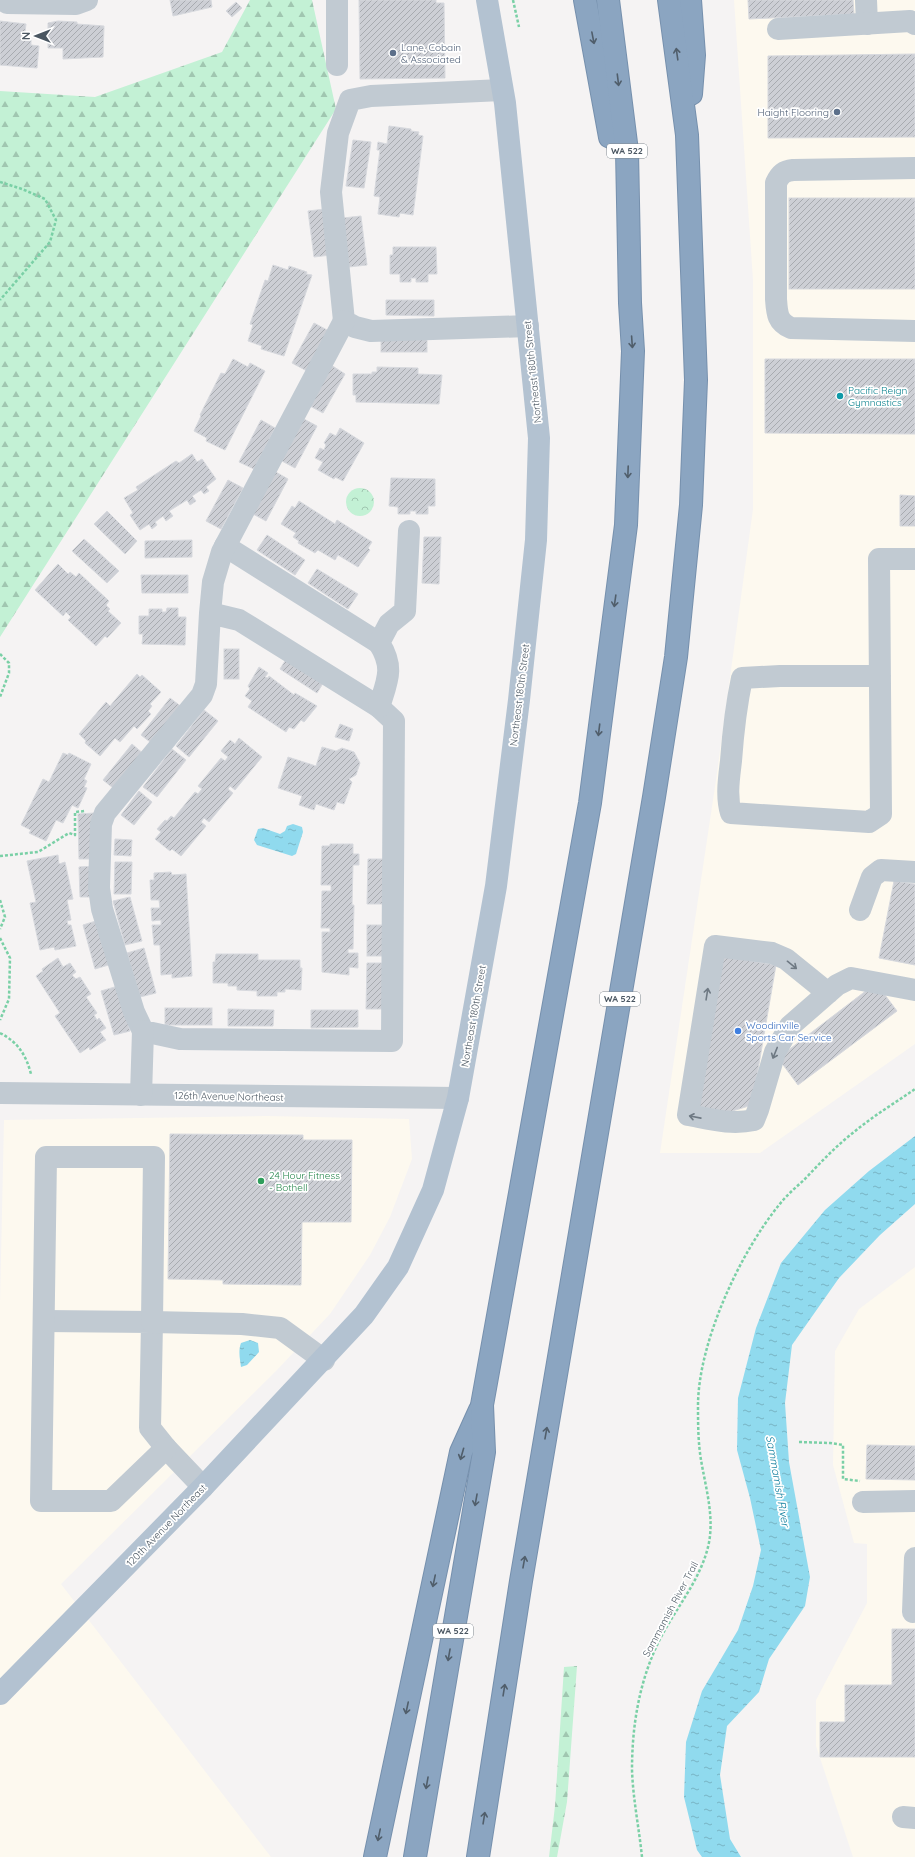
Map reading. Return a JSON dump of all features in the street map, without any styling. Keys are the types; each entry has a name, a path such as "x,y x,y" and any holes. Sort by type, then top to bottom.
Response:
{"highway":[{"path":"585,0 609,123 630,303"},
{"name":"WA 522","path":"415,1857 484,1452 482,1405 590,803 626,525 633,351 630,303 627,151 608,0"},
{"name":"WA 522","path":"478,1857 521,1581 653,805 676,657 691,505 696,380 687,135 669,0"},
{"path":"687,135 694,55 690,0"},
{"path":"375,1857 461,1452 482,1405"}],"main road":[{"name":"Northeast 180th Street","path":"326,1357 364,1315 398,1267 433,1190 458,1098 496,886 520,692 536,540 539,438 502,90 487,0"},
{"name":"120th Avenue Northeast","path":"0,1694 203,1487 326,1357"}],"street":[{"path":"7,3 76,4 87,0"},
{"path":"337,0 337,65"},
{"path":"866,0 867,24"},
{"path":"778,29 910,21 915,24"},
{"path":"141,1095 144,1031 134,1012 102,909 99,888 101,824 105,815 202,695 206,684 213,582 225,546 344,321 331,192 338,133 350,100 371,96 502,90"},
{"path":"915,168 785,171 776,183 776,299 779,321 791,328 915,331"},
{"path":"344,321 355,327 372,331 528,326"},
{"path":"379,643 389,624 405,611 409,531"},
{"path":"225,546 379,643 387,656 388,675 379,707"},
{"path":"880,676 780,676 742,678 737,700 730,772 728,800 731,813 869,822 880,814 880,676 879,558 915,559"},
{"path":"144,1031 180,1039 392,1041 394,722 379,707 239,620 210,613"},
{"path":"860,910 872,877 880,870 915,872"},
{"path":"828,993 786,959 772,953 715,946 688,1115 727,1122 754,1120 775,1052 790,1026 828,993 837,985 851,978 915,990"},
{"name":"126th Avenue Northeast","path":"0,1093 458,1098"},
{"path":"166,1448 111,1501 41,1501 46,1157 154,1157 150,1428 166,1448 203,1487"},
{"path":"44,1321 242,1324 280,1328 326,1357"},
{"path":"862,1502 915,1501"},
{"path":"913,1612 915,1558"}],"path":[{"path":"514,0 519,27"},
{"path":"0,182 22,189 45,199 56,220 50,242 0,300"},
{"path":"0,654 9,663 10,673 0,697"},
{"path":"0,856 38,852 69,833 75,836 75,812 94,811 105,815"},
{"path":"0,900 5,917 0,929"},
{"path":"0,938 10,958 8,999 0,1020"},
{"path":"0,1033 11,1039 21,1050 28,1062 31,1076 32,1094"},
{"name":"Sammamish River Trail","path":"642,1857 632,1770 635,1717 643,1680 653,1654 662,1634 699,1574 709,1543 710,1517 701,1458 698,1422 698,1397 705,1355 717,1317 735,1275 754,1242 779,1204 854,1132 915,1089"},
{"path":"799,1442 830,1442 843,1445 843,1479 863,1481 862,1502"}],"shaded area":[{"path":"734,0 915,0 915,1044 760,1153 660,1153 716,780 753,509 753,280"},
{"path":"266,1116 409,1119 412,1159 390,1217 370,1255 330,1314 276,1371 61,1584 271,1857 0,1857 0,1304 4,1120"},
{"path":"915,1267 915,1857 853,1857 816,1746 816,1700 867,1603 867,1544 854,1543 833,1465 835,1351 859,1309"}],"green space":[{"path":"250,0 312,0 336,109 0,637 0,91 95,97 222,52"},
{"path":"360,488 370,492 374,502 370,512 360,516 350,512 346,502 350,492"},
{"path":"577,1666 567,1802 557,1857 549,1857 555,1806 564,1667"}],"water":[{"path":"293,824 302,827 303,832 296,854 292,856 257,845 254,840 258,829 263,828 280,834 285,831 287,826"},
{"name":"Sammamish River","path":"915,1136 915,1204 880,1235 839,1278 792,1345 785,1403 789,1462 810,1577 805,1606 769,1659 759,1692 727,1726 720,1775 730,1839 741,1857 702,1857 697,1850 684,1797 686,1742 702,1691 738,1630 753,1586 761,1550 750,1498 737,1450 738,1398 756,1328 781,1263 825,1210 869,1171"},
{"path":"250,1340 258,1343 259,1352 247,1365 241,1367 239,1352 241,1343"}],"building":[{"path":"170,0 211,0 212,7 173,16"},
{"path":"359,0 436,0 436,3 444,3 445,78 360,79"},
{"path":"748,0 853,0 854,14 749,19"},
{"path":"236,2 242,8 232,17 226,11"},
{"path":"0,21 26,24 24,40 31,40 31,45 39,46 37,68 0,65"},
{"path":"58,21 104,26 103,57 63,59 63,48 48,48 48,23"},
{"path":"915,54 915,137 768,138 768,56"},
{"path":"389,126 411,129 411,131 419,132 418,135 423,136 413,215 400,213 399,217 378,214 380,197 374,196 380,150 377,150 378,142 387,144"},
{"path":"353,140 371,142 364,188 346,186"},
{"path":"789,198 915,198 915,289 789,289"},
{"path":"325,209 331,255 314,257 308,211"},
{"path":"361,216 367,265 349,267 343,218"},
{"path":"393,247 436,247 437,274 428,274 428,282 416,282 416,278 411,278 411,282 400,282 400,274 390,274 390,255 393,255"},
{"path":"273,265 288,270 289,266 307,272 306,274 312,275 284,356 261,349 262,346 248,341 253,325 250,324 265,280 268,281"},
{"path":"386,300 434,300 434,316 386,315"},
{"path":"314,323 329,331 307,371 292,363"},
{"path":"381,336 427,336 427,352 381,352"},
{"path":"233,359 248,367 250,363 265,371 225,450 206,441 207,438 194,431 201,416 200,415 221,373 225,374"},
{"name":"Pacific Reign Gymnastics","path":"765,359 915,359 915,434 765,433"},
{"path":"331,365 345,374 323,413 308,405"},
{"path":"377,367 418,368 418,374 442,375 439,404 356,402 356,395 353,395 353,374 372,374 372,372 377,372"},
{"path":"302,418 317,426 295,468 280,460"},
{"path":"261,420 275,428 254,469 239,462"},
{"path":"340,428 364,443 343,481 335,477 334,479 318,470 323,462 315,458 320,448 324,450 326,445 324,443 330,433 336,436"},
{"path":"192,454 197,462 202,459 216,479 206,487 209,491 204,494 201,490 192,496 196,501 190,505 187,500 169,511 173,516 166,521 163,516 155,522 157,525 152,529 149,524 140,530 130,515 133,513 124,498 138,490 136,487 176,461 179,463"},
{"path":"274,471 288,479 266,521 251,513"},
{"path":"391,478 435,479 435,506 428,506 428,514 416,514 416,511 410,511 410,514 398,514 398,507 389,506"},
{"path":"228,480 243,488 221,529 206,521"},
{"path":"900,495 915,496 915,526 900,526"},
{"path":"299,501 335,524 337,520 372,542 368,548 370,550 358,567 338,555 335,560 318,550 315,553 298,543 299,541 293,537 296,533 281,524 292,506 295,508"},
{"path":"107,511 137,541 125,554 94,524"},
{"path":"267,535 305,560 295,575 257,550"},
{"path":"424,537 441,537 439,584 422,583"},
{"path":"84,539 119,571 107,583 72,551"},
{"path":"192,540 192,557 145,558 145,541"},
{"path":"58,564 68,574 70,572 76,577 79,573 109,601 106,605 110,609 108,611 121,623 107,638 105,636 96,646 68,620 71,617 66,612 63,616 35,590"},
{"path":"317,569 358,594 348,609 308,583"},
{"path":"141,575 188,575 188,593 142,593"},
{"path":"167,608 178,608 178,617 186,617 185,645 142,644 143,634 139,634 139,616 149,616 149,609 162,609 162,612 166,612"},
{"path":"224,649 239,649 239,679 224,679"},
{"path":"288,656 325,680 317,693 280,669"},
{"path":"259,667 268,673 265,677 268,678 269,676 294,695 295,693 317,706 304,722 301,720 294,729 289,727 286,732 248,707 252,701 245,696 250,689 248,686"},
{"path":"137,674 140,677 142,675 161,692 150,704 152,706 148,711 151,714 137,729 134,726 120,742 115,738 100,756 85,743 86,741 79,734 106,702 110,706"},
{"path":"170,698 183,708 154,745 141,735"},
{"path":"204,710 218,721 189,757 176,746"},
{"path":"340,724 353,729 349,741 335,737"},
{"path":"239,738 262,757 235,790 230,786 228,789 233,793 209,822 204,818 201,822 206,826 181,856 172,849 170,851 155,839 161,832 157,829 171,816 174,818 195,792 198,794 202,789 198,786 221,758 225,761 228,757 221,751 230,740 235,744"},
{"path":"132,744 145,755 117,791 103,780"},
{"path":"322,747 336,751 342,748 354,752 360,763 356,775 349,779 352,782 344,804 337,802 334,810 316,804 314,810 299,805 302,796 278,788 288,757 316,766"},
{"path":"172,749 186,760 157,797 143,787"},
{"path":"63,753 68,755 69,753 91,764 84,779 87,781 84,787 87,788 78,808 72,805 63,823 56,820 46,841 29,833 31,830 21,825 43,779 49,782"},
{"path":"139,791 152,802 134,825 121,815"},
{"path":"95,813 96,859 79,859 78,814"},
{"path":"115,839 132,840 131,856 114,855"},
{"path":"330,844 353,844 353,854 359,854 359,865 353,865 353,949 348,949 348,953 358,953 358,968 349,967 349,975 322,972 322,932 330,932 330,928 321,928 322,891 331,891 331,885 321,885 322,846 330,846"},
{"path":"58,855 59,864 65,862 73,899 67,900 71,920 67,921 68,925 71,925 76,946 55,950 54,947 40,950 30,903 36,902 27,861"},
{"path":"368,859 384,859 383,904 367,904"},
{"path":"115,862 132,862 131,894 114,894"},
{"path":"96,866 97,897 80,897 79,867"},
{"path":"171,872 172,875 186,874 192,976 172,978 172,974 161,975 160,945 154,945 152,925 161,925 161,920 152,921 151,908 160,908 159,900 151,900 150,880 154,880 154,873"},
{"path":"894,881 915,884 915,965 879,958"},
{"path":"130,897 142,941 125,945 113,901"},
{"path":"99,920 112,964 95,969 83,925"},
{"path":"367,925 384,925 384,956 367,956"},
{"path":"144,948 156,993 140,997 127,953"},
{"path":"216,954 258,954 258,960 300,960 300,968 302,968 301,990 285,989 285,992 277,992 277,996 257,996 257,991 237,990 237,986 228,986 228,983 213,983 213,962 215,962"},
{"path":"722,956 776,965 752,1105 726,1113 697,1108"},
{"path":"58,958 63,967 70,963 76,972 72,975 76,979 80,977 91,994 86,997 97,1013 94,1015 97,1020 99,1018 106,1028 100,1032 106,1040 90,1050 89,1047 80,1053 55,1016 60,1013 36,976 43,971 42,969"},
{"path":"367,963 384,963 383,1009 366,1009"},
{"path":"118,986 130,1031 114,1035 101,991"},
{"path":"867,990 885,995 897,1011 798,1085 778,1058"},
{"path":"165,1008 212,1008 212,1025 165,1025"},
{"path":"228,1009 274,1010 273,1026 228,1026"},
{"path":"311,1010 358,1010 358,1027 311,1028"},
{"name":"24 Hour Fitness - Bothell","path":"170,1134 303,1135 303,1140 352,1140 351,1222 302,1222 301,1285 223,1284 223,1280 168,1279"},
{"path":"867,1445 915,1446 915,1480 866,1479"},
{"path":"892,1629 915,1629 915,1757 820,1757 820,1722 845,1722 845,1685 892,1685"}],"place":[{"name":"Lane, Cobain & Associated","path":"393,53"},
{"name":"Haight Flooring","path":"837,112"},
{"name":"Pacific Reign Gymnastics","path":"840,396"},
{"name":"Woodinville Sports Car Service","path":"738,1031"},
{"name":"24 Hour Fitness - Bothell","path":"261,1181"}]}
